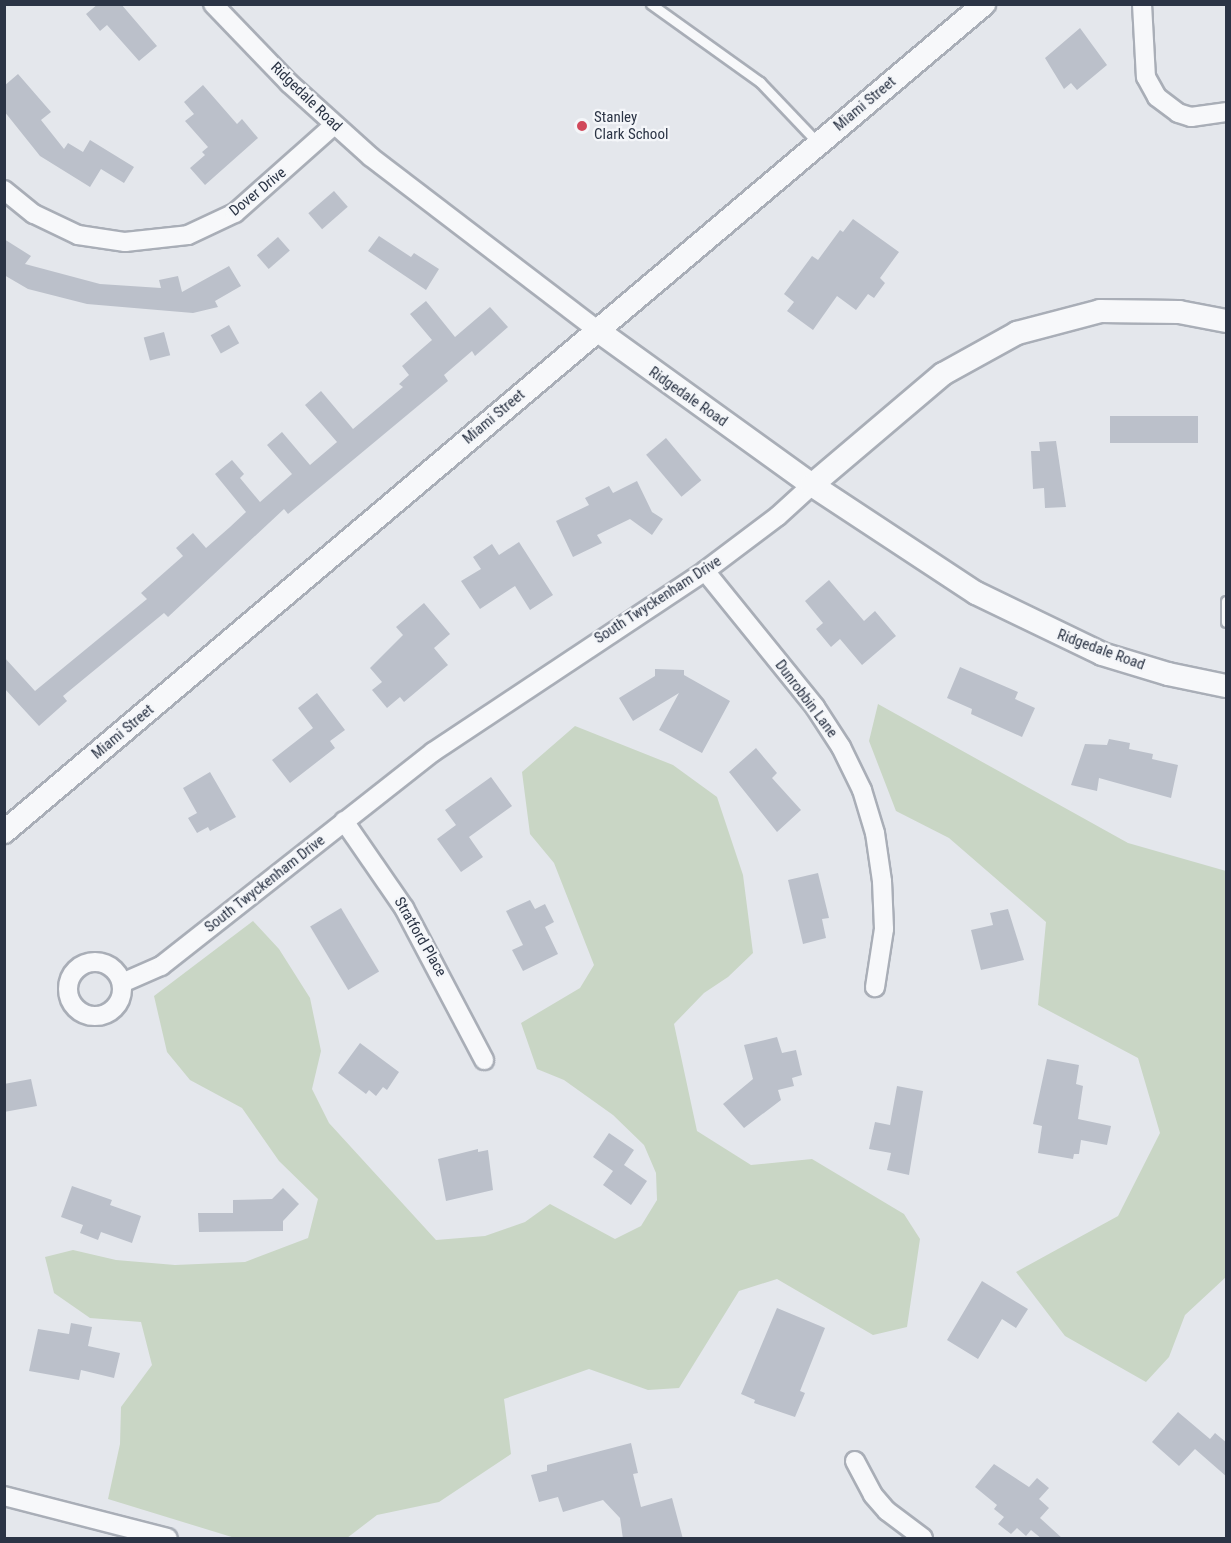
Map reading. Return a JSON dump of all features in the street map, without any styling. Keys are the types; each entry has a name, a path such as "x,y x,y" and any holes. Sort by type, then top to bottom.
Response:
{"street":[{"name":"Ridgedale Road","path":"213,4 334,125 597,330 812,485 976,593 1042,628 1102,654 1168,674 1227,686"},
{"name":"Miami Street","path":"4,832 984,4"},
{"path":"1142,4 1145,67 1157,97 1178,113 1191,117 1227,112"},
{"name":"Dover Drive","path":"4,190 34,214 78,235 125,242 188,235 235,213 334,125"},
{"name":"South Twyckenham Drive","path":"122,983 161,966 344,822 506,700 705,571 770,523 944,374 1017,333 1100,311 1179,312 1227,321"},
{"name":"Dunrobbin Lane","path":"705,571 815,707 841,747 862,790 875,833 882,881 884,929 875,987"},
{"name":"Stratford Place","path":"344,822 404,908 484,1060"},
{"path":"855,1461 873,1495 887,1511 924,1539"},
{"path":"4,1496 168,1539"}],"lane":[{"path":"651,4 760,82 819,144"},
{"path":"1227,601 1227,622"}],"green space":[{"path":"878,704 1128,843 1226,871 1226,1277 1185,1315 1169,1357 1146,1382 1065,1336 1016,1272 1118,1216 1160,1133 1138,1058 1038,1005 1046,922 949,838 896,811 869,741"},
{"path":"575,726 673,765 717,797 743,875 753,953 728,977 704,993 674,1024 697,1131 751,1165 812,1159 904,1214 920,1239 907,1327 873,1335 777,1279 739,1291 679,1388 648,1390 589,1369 504,1399 511,1454 439,1502 377,1515 347,1538 235,1538 108,1499 120,1444 121,1407 152,1365 141,1322 90,1318 54,1293 45,1257 73,1250 116,1260 175,1265 245,1262 308,1238 318,1199 279,1161 242,1108 190,1080 167,1052 154,996 253,921 279,949 310,998 321,1051 312,1089 329,1123 436,1240 485,1236 525,1222 550,1204 615,1239 641,1226 657,1200 656,1173 644,1145 613,1115 564,1080 537,1069 521,1023 580,988 594,965 554,863 530,834 522,772"}],"building":[{"path":"98,4 121,4 157,46 139,61 107,25 100,31 86,14"},
{"path":"1080,28 1107,65 1077,90 1071,83 1064,89 1045,58"},
{"path":"18,74 51,112 41,120 64,149 68,143 83,152 90,140 134,167 124,183 101,169 90,187 40,156 4,111 4,86"},
{"path":"203,85 237,124 242,119 258,138 205,185 190,168 205,155 202,152 208,147 185,121 194,114 184,102"},
{"path":"334,191 348,207 322,229 308,213"},
{"path":"853,219 899,252 880,278 885,283 874,298 868,294 856,310 837,296 813,330 787,311 794,302 784,294 812,256 818,260 840,230 843,232"},
{"path":"379,236 411,257 414,253 439,269 426,290 368,251"},
{"path":"278,237 290,251 269,269 257,255"},
{"path":"4,239 31,256 25,264 100,284 161,288 159,280 178,276 182,292 229,266 241,286 215,301 218,307 193,313 87,304 28,289 4,275"},
{"path":"426,301 455,337 490,307 508,327 475,356 472,351 444,375 448,381 288,514 284,509 168,617 164,613 63,696 67,701 39,726 4,688 4,657 35,691 147,599 141,593 183,556 176,548 193,533 206,548 246,512 215,474 232,460 244,474 240,478 260,502 292,474 267,445 282,432 310,465 337,442 305,405 321,391 353,429 403,387 399,384 409,375 402,366 432,340 410,314"},
{"path":"229,325 239,343 221,354 211,335"},
{"path":"164,332 170,355 150,361 144,337"},
{"path":"1110,416 1198,416 1198,443 1110,443"},
{"path":"666,438 701,480 681,497 646,455"},
{"path":"1056,441 1066,507 1045,508 1044,488 1033,489 1031,451 1040,451 1039,442"},
{"path":"637,481 652,512 663,519 652,535 630,519 597,535 602,543 573,557 556,521 589,505 585,498 609,486 613,493"},
{"path":"519,542 553,595 530,610 515,586 480,609 461,581 481,569 473,557 492,544 499,555"},
{"path":"829,580 864,621 875,611 896,636 862,665 840,639 831,647 816,629 823,623 805,601"},
{"path":"424,603 450,634 434,648 448,665 404,702 400,697 387,708 372,690 382,682 370,668 403,635 396,627"},
{"path":"960,667 1018,692 1015,699 1035,708 1022,737 971,714 972,709 947,698"},
{"path":"655,669 684,670 684,675 730,701 702,753 659,730 679,693 633,721 619,698 655,676"},
{"path":"317,693 345,730 330,741 335,748 290,783 272,760 313,728 298,708"},
{"path":"1109,739 1130,743 1129,749 1153,754 1152,759 1178,765 1171,798 1099,778 1097,791 1071,785 1085,744 1107,745"},
{"path":"756,748 777,773 772,778 801,810 777,832 729,772"},
{"path":"210,772 236,817 210,831 208,827 197,833 188,818 197,813 183,788"},
{"path":"491,777 512,806 469,837 483,857 461,872 437,839 456,825 445,810"},
{"path":"818,873 829,918 822,919 826,938 803,944 788,880"},
{"path":"530,900 535,909 545,904 554,922 545,927 558,954 523,971 512,950 523,945 506,911"},
{"path":"341,908 379,971 348,990 310,927"},
{"path":"1008,909 1024,960 981,970 971,930 993,925 990,913"},
{"path":"777,1037 782,1053 796,1050 802,1075 792,1078 794,1086 778,1090 781,1100 744,1128 723,1104 753,1079 744,1045"},
{"path":"360,1043 399,1072 387,1090 383,1087 376,1096 369,1090 366,1094 338,1073"},
{"path":"1047,1059 1079,1065 1076,1084 1083,1086 1078,1119 1111,1126 1107,1145 1081,1140 1079,1154 1074,1154 1073,1159 1038,1153 1042,1126 1033,1124"},
{"path":"31,1079 37,1106 4,1112 4,1084"},
{"path":"897,1086 923,1091 909,1175 887,1170 891,1153 869,1149 875,1122 890,1125"},
{"path":"609,1133 634,1150 624,1165 647,1181 631,1205 603,1185 613,1171 593,1157"},
{"path":"478,1149 478,1152 488,1150 493,1190 446,1201 438,1159"},
{"path":"72,1186 112,1200 110,1205 141,1216 132,1243 101,1232 98,1240 80,1233 83,1225 61,1217"},
{"path":"283,1188 299,1204 283,1221 283,1231 199,1232 198,1213 233,1213 233,1200 272,1199"},
{"path":"982,1281 1028,1309 1016,1328 1002,1319 978,1359 947,1340"},
{"path":"777,1308 825,1328 800,1391 805,1393 795,1417 754,1403 755,1400 741,1394"},
{"path":"71,1323 92,1327 88,1346 120,1353 114,1378 81,1370 79,1380 29,1371 38,1329 69,1334"},
{"path":"1178,1412 1210,1439 1215,1433 1227,1443 1227,1477 1195,1449 1179,1466 1152,1442"},
{"path":"631,1443 638,1473 633,1474 641,1507 672,1498 683,1539 623,1539 620,1518 603,1500 563,1512 558,1497 539,1502 531,1475 547,1471 547,1465"},
{"path":"994,1464 1029,1487 1037,1478 1049,1488 1039,1499 1049,1508 1040,1518 1063,1539 1042,1539 1031,1530 1026,1536 1017,1528 1011,1534 998,1524 1004,1517 994,1509 997,1505 975,1487"}],"place":[{"name":"Stanley Clark School","path":"582,126"}]}
